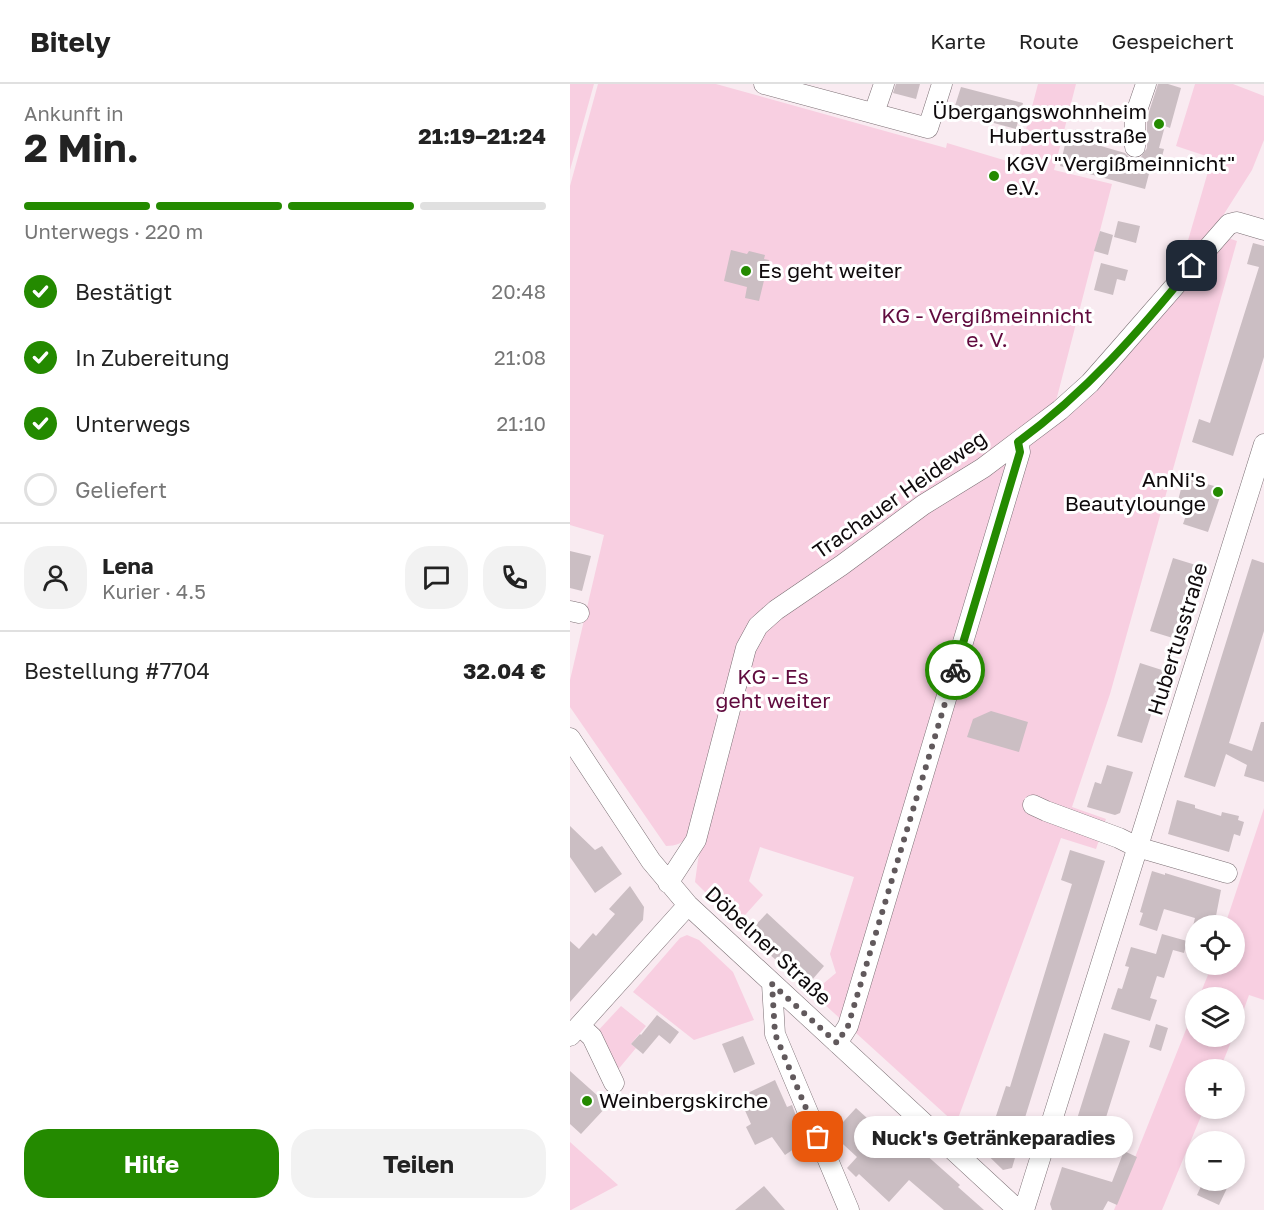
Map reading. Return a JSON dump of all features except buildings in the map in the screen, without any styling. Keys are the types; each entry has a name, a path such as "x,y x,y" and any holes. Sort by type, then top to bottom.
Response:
{"street":[{"path":"764,84 807,89 874,113 928,128 942,84"},
{"path":"874,113 884,84"},
{"path":"1135,147 1135,116 1146,84"},
{"name":"Trachauer Heideweg","path":"668,883 696,840 746,648 758,626 776,609 842,565 923,505 983,468 1060,410 1090,382 1229,224 1237,222 1264,230"},
{"path":"837,1043 848,1026 1020,452 1018,442"},
{"name":"Hubertusstraße","path":"1024,1210 1137,848 1259,478 1264,444"},
{"name":"Döbelner Straße","path":"570,738 651,861 688,905 1018,1210"},
{"path":"1033,805 1119,838 1137,848 1227,873"},
{"path":"614,1083 592,1037 575,1031 688,905"},
{"path":"772,984 775,1034 849,1210"}],"green space":[{"path":"570,84 594,84 570,170"},
{"name":"KG - Vergißmeinnicht e. V.","path":"598,84 716,84 946,148 947,143 1017,164 1038,84 1076,84 1054,170 1112,184 1055,405 766,606 690,836 679,844 670,846 666,846 570,707 570,680 604,535 570,525 570,186"},
{"path":"1195,84 1233,84 1264,96 1264,140 1252,170 1210,236 1187,263 1182,261 1212,158 1176,146"},
{"name":"KG - Es geht weiter","path":"1222,236 1237,241 1110,694 1072,807 1106,819 1096,849 1061,838 956,1124 812,993 836,973 830,954 854,877 760,847 749,881 763,895 737,924 695,882 708,813 760,630 998,462 1175,292 1181,295 1196,269"},
{"path":"1264,808 1264,1000 1249,995 1245,1006 1245,987 1203,987 1208,975 1245,975 1245,915 1228,915"},
{"path":"687,935 699,940 733,972 754,1020 694,1040 633,992 680,938"},
{"path":"621,1006 646,1026 631,1044 636,1048 616,1072 595,1034"},
{"path":"1185,1032 1185,1047 1229,1047 1224,1059 1185,1059 1185,1119 1200,1119 1195,1131 1185,1131 1185,1155 1162,1210 1114,1210"},
{"path":"570,1142 618,1185 571,1210 570,1210"}],"way so far":[{"path":"818,1137 775,1034 772,984 837,1043 848,1026 955,670"}],"place":[{"name":"Übergangswohnheim Hubertusstraße","path":"1159,124"},
{"name":"KGV \"Vergißmeinnicht\" e.V.","path":"994,176"},
{"name":"Es geht weiter","path":"746,271"},
{"name":"AnNi's Beautylounge","path":"1218,492"},
{"name":"Weinbergskirche","path":"587,1101"},
{"name":"Nuck's Getränkeparadies","path":"818,1137"}],"route":[{"path":"955,670 1020,452 1018,442 1060,410 1090,382 1192,266"}]}
